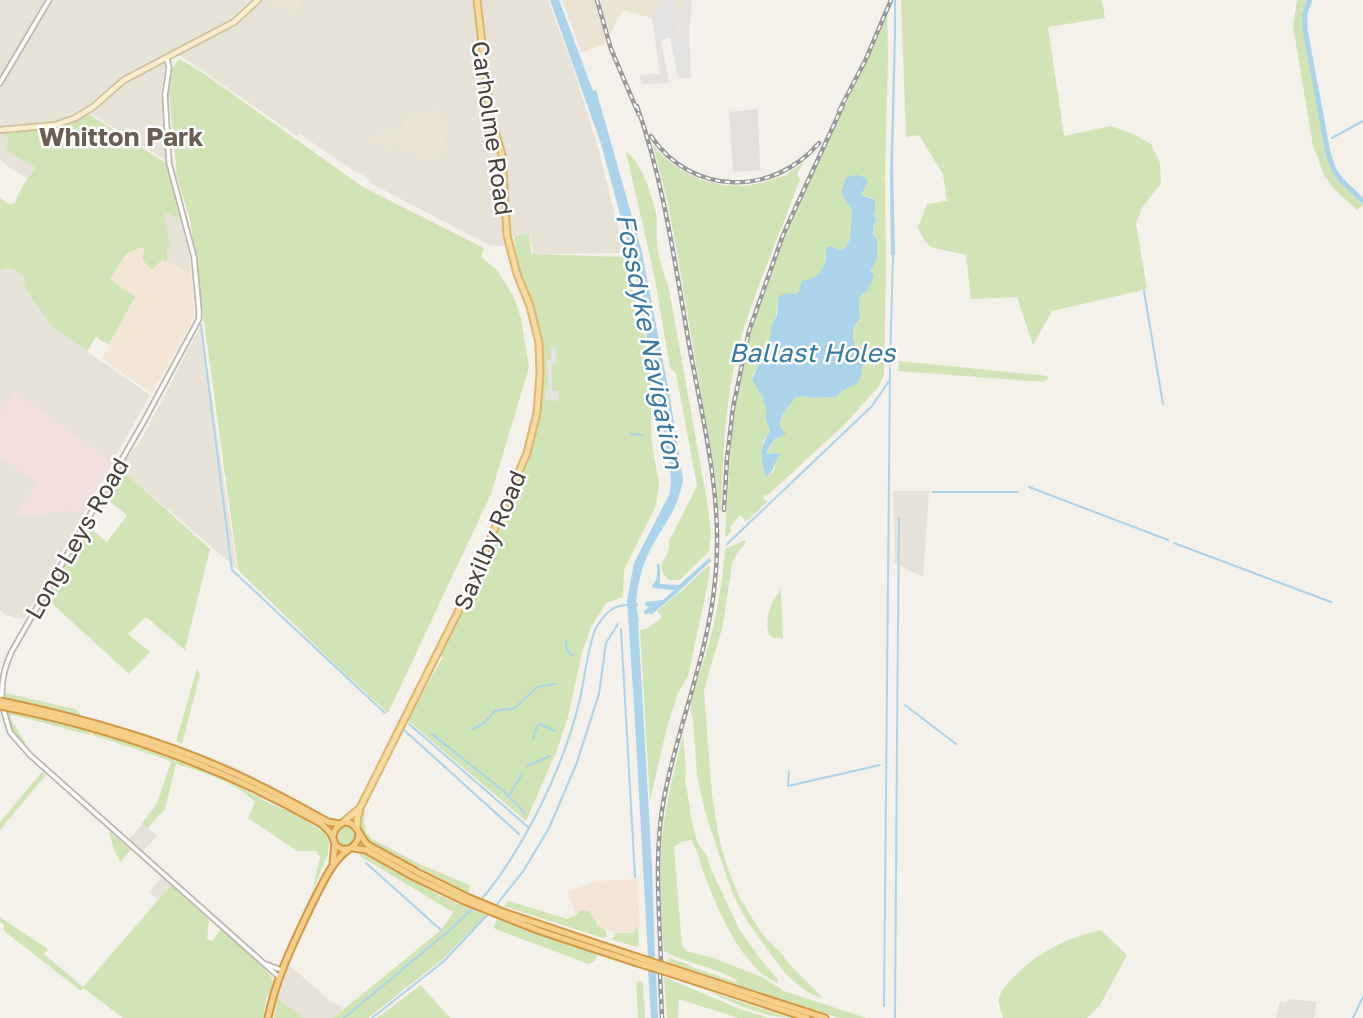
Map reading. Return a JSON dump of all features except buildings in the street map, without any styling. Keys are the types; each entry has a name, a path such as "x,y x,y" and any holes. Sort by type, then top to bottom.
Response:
{"highway":[{"path":"0,704 86,720 171,747 230,771 331,823 350,823 365,843 465,899"},
{"path":"10,705 129,738 195,762 291,807 323,826 341,848 366,850 414,877 540,931 634,959 807,1018"},
{"path":"332,866 335,829 341,824"},
{"path":"268,1018 280,974 302,925 332,866 358,841 358,831"},
{"path":"676,973 825,1018"}],"main road":[{"path":"0,130 68,121 87,111 124,80 241,17 258,0"},
{"name":"Carholme Road","path":"477,0 489,113 502,155 506,228 512,256"},
{"name":"Saxilby Road","path":"358,831 360,808 459,612 531,440 538,403 540,353 532,314 512,256"},
{"name":"Saxilby Road","path":"341,824 360,808"}],"street":[{"path":"0,83 49,0"},
{"name":"Long Leys Road","path":"167,58 169,68 165,95 169,163 192,249 199,316 144,421 12,651 2,681 2,699 10,732 24,749 264,963 280,974"}],"shaded area":[{"path":"0,0 548,0 598,147 624,253 534,254 529,234 506,237 507,246 491,246 372,184 366,177 300,134 297,136 181,56 171,54 166,57 161,95 168,162 82,108 72,115 51,122 0,128"},
{"path":"273,0 301,0 301,7 297,8 297,15"},
{"path":"562,0 685,0 679,14 680,36 662,39 661,26 652,18 623,10 604,45 579,53 581,50"},
{"path":"663,0 677,0 675,14 677,36 680,36 679,14 685,0 692,0 689,34 691,78 678,78 670,38 661,40 669,83 642,84 639,75 660,73 652,20 655,3 661,4 660,10"},
{"path":"758,109 760,170 733,172 729,112"},
{"path":"440,110 444,150 441,150 435,162 394,143 390,151 382,147 383,142 373,140 373,135 398,133 405,126 404,118"},
{"path":"5,133 8,139 6,150 35,166 28,179 0,159 0,134"},
{"path":"163,212 180,219 191,274 167,262"},
{"path":"141,247 191,274 195,316 152,393 102,359 135,298 110,279 126,253"},
{"path":"9,268 23,275 27,291 52,327 150,395 24,619 5,615 0,610 0,271"},
{"path":"201,325 237,569 119,467 140,442"},
{"path":"551,347 557,348 556,362 551,366 552,390 559,391 558,401 545,400 546,390 549,390 547,361 551,359"},
{"path":"16,391 113,463 83,512 13,515 38,484 0,457 0,412"},
{"path":"893,491 929,491 923,577 895,563"},
{"path":"182,749 229,764 268,787"},
{"path":"143,823 157,836 142,852 129,839"},
{"path":"162,877 171,885 158,900 149,892"},
{"path":"637,879 640,925 632,933 615,933 597,926 596,921 576,915 568,895 570,891 597,881"},
{"path":"289,965 328,999 344,1009 333,1018 303,1018 278,997"},
{"path":"1292,999 1317,1002 1314,1018 1276,1018 1280,1001 1284,1003"}],"green space":[{"path":"901,0 1102,0 1105,18 1048,27 1064,136 1111,126 1151,144 1160,163 1161,184 1143,206 1136,223 1147,289 1052,311 1033,345 1017,297 971,299 966,255 930,247 918,227 927,204 947,201 943,174 919,135 906,137"},
{"path":"1297,0 1308,0 1303,12 1303,29 1327,153 1340,181 1363,204 1357,210 1334,189 1324,175 1313,146 1293,26"},
{"path":"887,15 885,177 880,178 885,178 884,375 879,386 844,425 764,496 763,499 768,501 748,520 744,521 740,515 726,537 731,440 737,393 759,304 789,223","holes":["843,184 863,190 863,196 872,198 875,212 873,215 877,218 874,231 877,251 869,284 859,298 859,321 853,334 863,360 861,375 853,384 831,397 794,398 781,418 780,427 785,434 774,441 767,453 773,453 775,468 766,477 763,441 770,431 765,416 768,412 752,376 769,342 777,304 800,291 806,281 817,277 823,269 826,251 830,246 842,250 850,239 852,210 842,193"]},
{"path":"179,59 203,73 363,187 484,248 481,257 497,270 515,299 529,367 491,494 388,713 238,570 190,220 177,177 169,93 172,69"},
{"path":"87,113 169,165 180,219 163,212 171,248 167,246 167,262 162,260 152,269 142,260 145,249 141,247 126,254 110,279 135,297 109,345 96,337 87,351 52,327 27,291 23,275 9,268 0,271 0,198 9,204 15,203 35,167 6,150 8,139 5,133 62,127"},
{"path":"653,145 677,167 706,181 722,185 738,186 771,180 786,175 804,162 797,174 800,179 745,324 734,365 719,512 675,241"},
{"path":"626,152 641,171 657,217 659,254 669,289 707,501 711,535 709,551 680,580 669,580 662,565 668,552 669,541 697,486 676,373 670,368 654,274"},
{"path":"529,234 531,252 536,254 623,257 649,348 652,443 659,484 656,506 624,570 623,597 606,603 591,627 557,750 526,821 407,720 443,657 438,655 535,431 541,346 533,309 515,258 514,236"},
{"path":"899,361 1049,378 1043,382 898,371"},
{"path":"119,467 210,549 185,650 146,617 128,634 150,652 129,674 46,598 88,526 107,542 127,515 102,495"},
{"path":"745,540 732,563 723,625 704,690 712,795 718,833 739,897 762,934 824,999 800,987 784,972 747,921 732,892 705,812 697,775 692,697 716,614 725,549"},
{"path":"709,565 709,578 688,676 677,695 666,731 650,801 640,630 648,628 660,619 657,611"},
{"path":"781,590 783,638 774,638 769,635 768,617 771,605"},
{"path":"197,669 200,674 182,744 176,741"},
{"path":"6,693 75,709 81,714 7,698"},
{"path":"6,711 62,721 91,733 90,735 10,716 25,742 24,746 12,731 4,713"},
{"path":"93,731 174,758 175,763 176,760 223,778 293,813 324,832 329,842 328,854 312,892 320,857 316,851 297,851 248,818 255,802 228,783 207,774 176,764 165,809 148,828 142,823 156,805 171,762 92,735"},
{"path":"683,735 685,778 698,844 706,854 739,929 778,983 753,965 733,937 691,840 674,847 682,946 687,951 762,977 784,991 866,1018 839,1018 667,961 669,958 738,981 664,951 660,870 663,827"},
{"path":"42,772 46,775 0,830 0,822"},
{"path":"365,807 365,828 372,839 469,885 470,891 468,893 372,843 364,836 360,827 359,817"},
{"path":"346,826 353,829 356,836 353,843 346,846 339,843 336,836 339,829"},
{"path":"109,831 131,850 120,862 113,847"},
{"path":"361,851 438,894 486,915 443,959 368,1018 333,1018 441,930 454,911 360,856"},
{"path":"171,885 209,920 207,939 212,941 221,929 272,978 263,1018 123,1018 83,988 81,991 4,931 4,925 0,922 0,917 48,949 44,954 83,987"},
{"path":"509,901 567,919 580,911 589,911 597,926 605,929 606,937 503,906"},
{"path":"497,919 598,954 595,961 589,964 495,929"},
{"path":"638,926 637,947 612,940 615,933 632,933"},
{"path":"1101,930 1127,955 1100,1005 1087,1018 1003,1018 999,997 1021,970 1052,948"},
{"path":"664,977 740,1009 769,1018 738,1018 679,999 678,1018 667,1018"},
{"path":"643,982 645,1018 638,1018 636,983"},
{"path":"421,985 450,1018 377,1018"},
{"path":"707,991 781,1015 793,1018 760,1013"},
{"path":"277,997 303,1018 274,1018"}],"water":[{"name":"Fossdyke Navigation","path":"550,0 559,0 593,91 596,90 642,252 683,479 674,508 644,563 636,602 655,960 648,957 627,600 634,563 670,493 670,468 635,270 601,144"},
{"path":"896,33 893,163 895,255 891,255 890,177"},
{"name":"Ballast Holes","path":"857,175 867,180 862,193 863,196 875,200 873,215 877,218 873,234 877,240 877,259 871,270 874,276 869,288 859,298 860,319 853,332 854,342 863,355 861,375 856,384 836,397 794,398 781,418 780,427 785,435 774,441 767,452 780,455 766,477 762,453 770,431 763,398 752,379 768,346 777,315 778,298 800,291 801,281 813,278 821,271 826,248 830,246 842,250 846,247 850,239 852,210 841,193 845,179"},
{"path":"709,558 711,561 675,595 651,615 645,615 644,611 649,607 645,602 663,600 674,590 653,588 657,564 660,564 660,584 679,585"},
{"path":"648,970 656,973 658,1018 651,1018"}],"waterway":[{"path":"895,0 895,35"},
{"path":"1310,0 1305,13 1305,29 1328,153 1334,170 1342,181 1363,201"},
{"path":"1332,138 1363,121"},
{"path":"890,365 893,254"},
{"path":"1144,291 1163,404"},
{"path":"201,325 232,570 385,713"},
{"path":"884,1006 890,368"},
{"path":"727,544 872,406 889,381"},
{"name":"Fossdyke Navigation","path":"631,434 642,435"},
{"path":"1029,487 1168,540"},
{"path":"933,492 1018,492"},
{"path":"897,737 899,518"},
{"path":"1174,543 1331,602"},
{"path":"480,901 497,880 527,831 553,778 573,725 595,630 608,613 616,607 627,605"},
{"path":"494,908 524,870 549,828 576,765 599,694 606,643 618,624"},
{"path":"621,629 635,877"},
{"path":"566,641 567,650 572,655"},
{"path":"473,729 483,724 495,711 515,708 537,687 555,684"},
{"path":"905,705 956,744"},
{"path":"409,724 528,827"},
{"path":"533,738 540,724 555,731"},
{"path":"404,730 519,834"},
{"path":"432,734 502,790 524,813"},
{"path":"895,1018 897,738"},
{"path":"527,766 550,756"},
{"path":"789,772 788,786 880,765"},
{"path":"509,796 522,774"},
{"path":"366,863 441,930"},
{"path":"344,1018 474,907"},
{"path":"372,1018 444,961 490,912"},
{"path":"1353,1018 1363,997"}],"railway":[{"path":"597,0 611,49 639,115"},
{"path":"839,111 866,59 891,0"},
{"path":"724,510 733,408 749,331 783,235 843,105"},
{"path":"637,106 655,164 668,224 711,462 717,521 715,581 706,636 670,771 661,818 658,880 661,962"},
{"path":"651,136 668,156 688,170 710,179 733,182 756,180 779,173 800,161 819,143"},
{"path":"660,974 662,1018"}],"district":[{"name":"Whitton Park","path":"121,136"}]}
